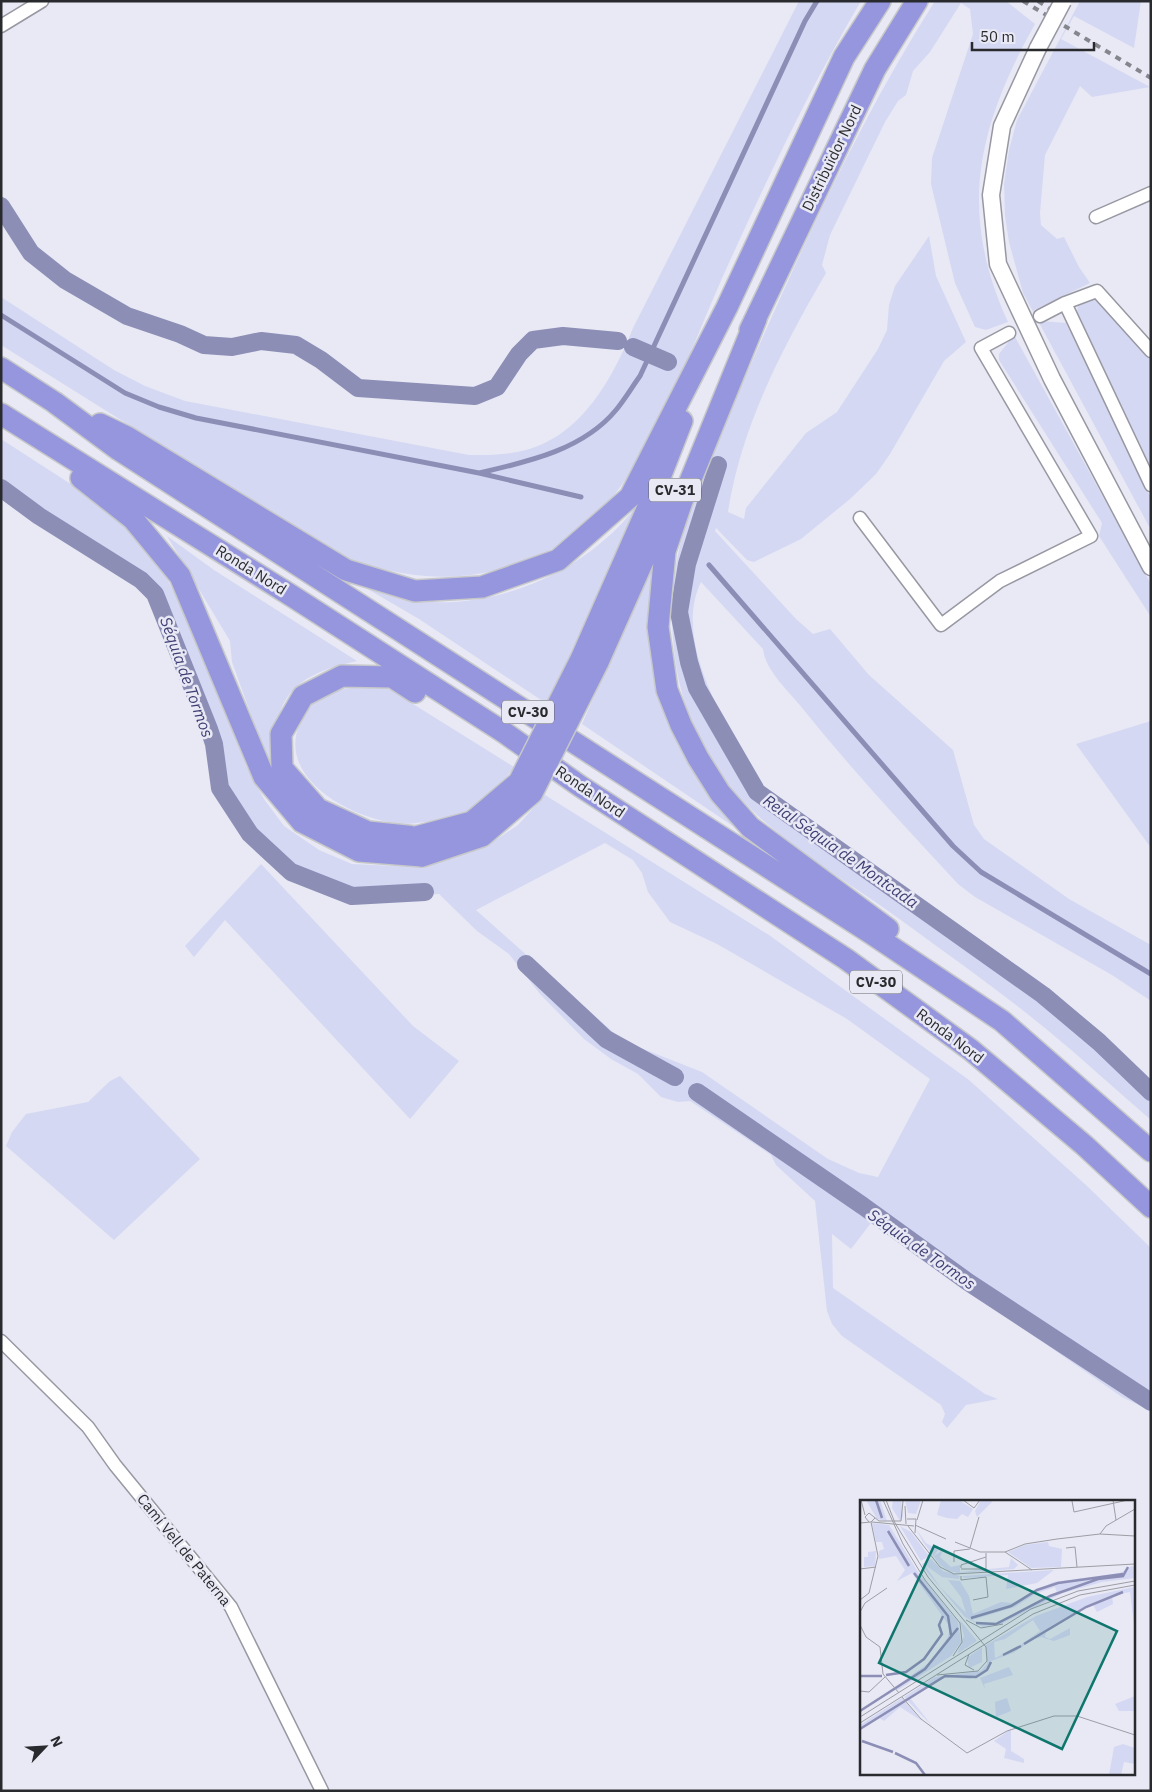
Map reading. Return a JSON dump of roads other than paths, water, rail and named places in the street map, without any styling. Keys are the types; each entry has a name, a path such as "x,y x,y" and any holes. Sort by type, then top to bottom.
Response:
{"highway":[{"name":"Distribuïdor Nord","path":"727,307 844,57 880,1"},
{"name":"Distribuïdor Nord","path":"756,319 875,69 917,1"},
{"path":"54,402 127,437 346,570 415,591 482,587 558,560 630,498 727,307"},
{"path":"1,416 133,519 180,576 264,777 302,822 359,851 419,846 472,822 519,782 589,661 727,307"},
{"path":"756,319 682,501 665,551 658,627 667,690 681,725 698,758 720,793 750,827 881,924 1002,1021"},
{"name":"CV-31","path":"589,661 670,499 756,319"},
{"name":"Ronda Nord","path":"1,368 54,402 119,450 855,923 1002,1021 1151,1151"},
{"name":"Ronda Nord","path":"1,416 309,607 505,733 580,786 846,960 971,1050 1084,1145 1151,1207"},
{"path":"419,846 368,832 318,809 282,768 280,734 303,696 342,676 392,677 498,743 580,786"}],"street":[{"path":"1,26 42,1"},
{"path":"1063,1 1038,48 1002,126 991,195 998,264 1052,379 1151,566"},
{"path":"1096,218 1151,192"},
{"path":"1040,316 1065,303 1097,292 1151,351"},
{"path":"1065,303 1151,485"},
{"path":"860,518 941,625 1000,581 1091,536 980,348 1009,333"},
{"name":"Camí Vell de Paterna","path":"1,1342 88,1427 115,1465 231,1606 322,1791"}],"waterway":[{"path":"479,473 535,459 571,445 603,424 622,402 640,376 805,21 817,1"},
{"name":"Reial Séquia de Montcada","path":"1,206 31,253 65,280 127,316 180,334 204,345 232,347 261,341 296,345 321,360 358,388 475,396 497,387 519,354 533,340 563,336 618,341"},
{"path":"1,315 125,393 159,407 196,418 479,473 581,497"},
{"name":"Reial Séquia de Montcada","path":"633,347 668,362"},
{"name":"Reial Séquia de Montcada","path":"718,465 687,564 679,612 689,662 697,688 757,792 1043,995 1099,1042 1151,1092"},
{"name":"Séquia de Tormos","path":"1,488 39,516 141,580 155,594 209,729 214,744 220,788 250,834 291,872 352,896 425,892"},
{"path":"709,565 953,846 981,872 1151,974"},
{"name":"Séquia de Tormos","path":"526,964 606,1039 675,1077"},
{"name":"Séquia de Tormos","path":"697,1092 863,1206 968,1282 1151,1402"}],"railway":[{"path":"1023,1 1151,78"},
{"path":"1038,1 1063,17"}]}
